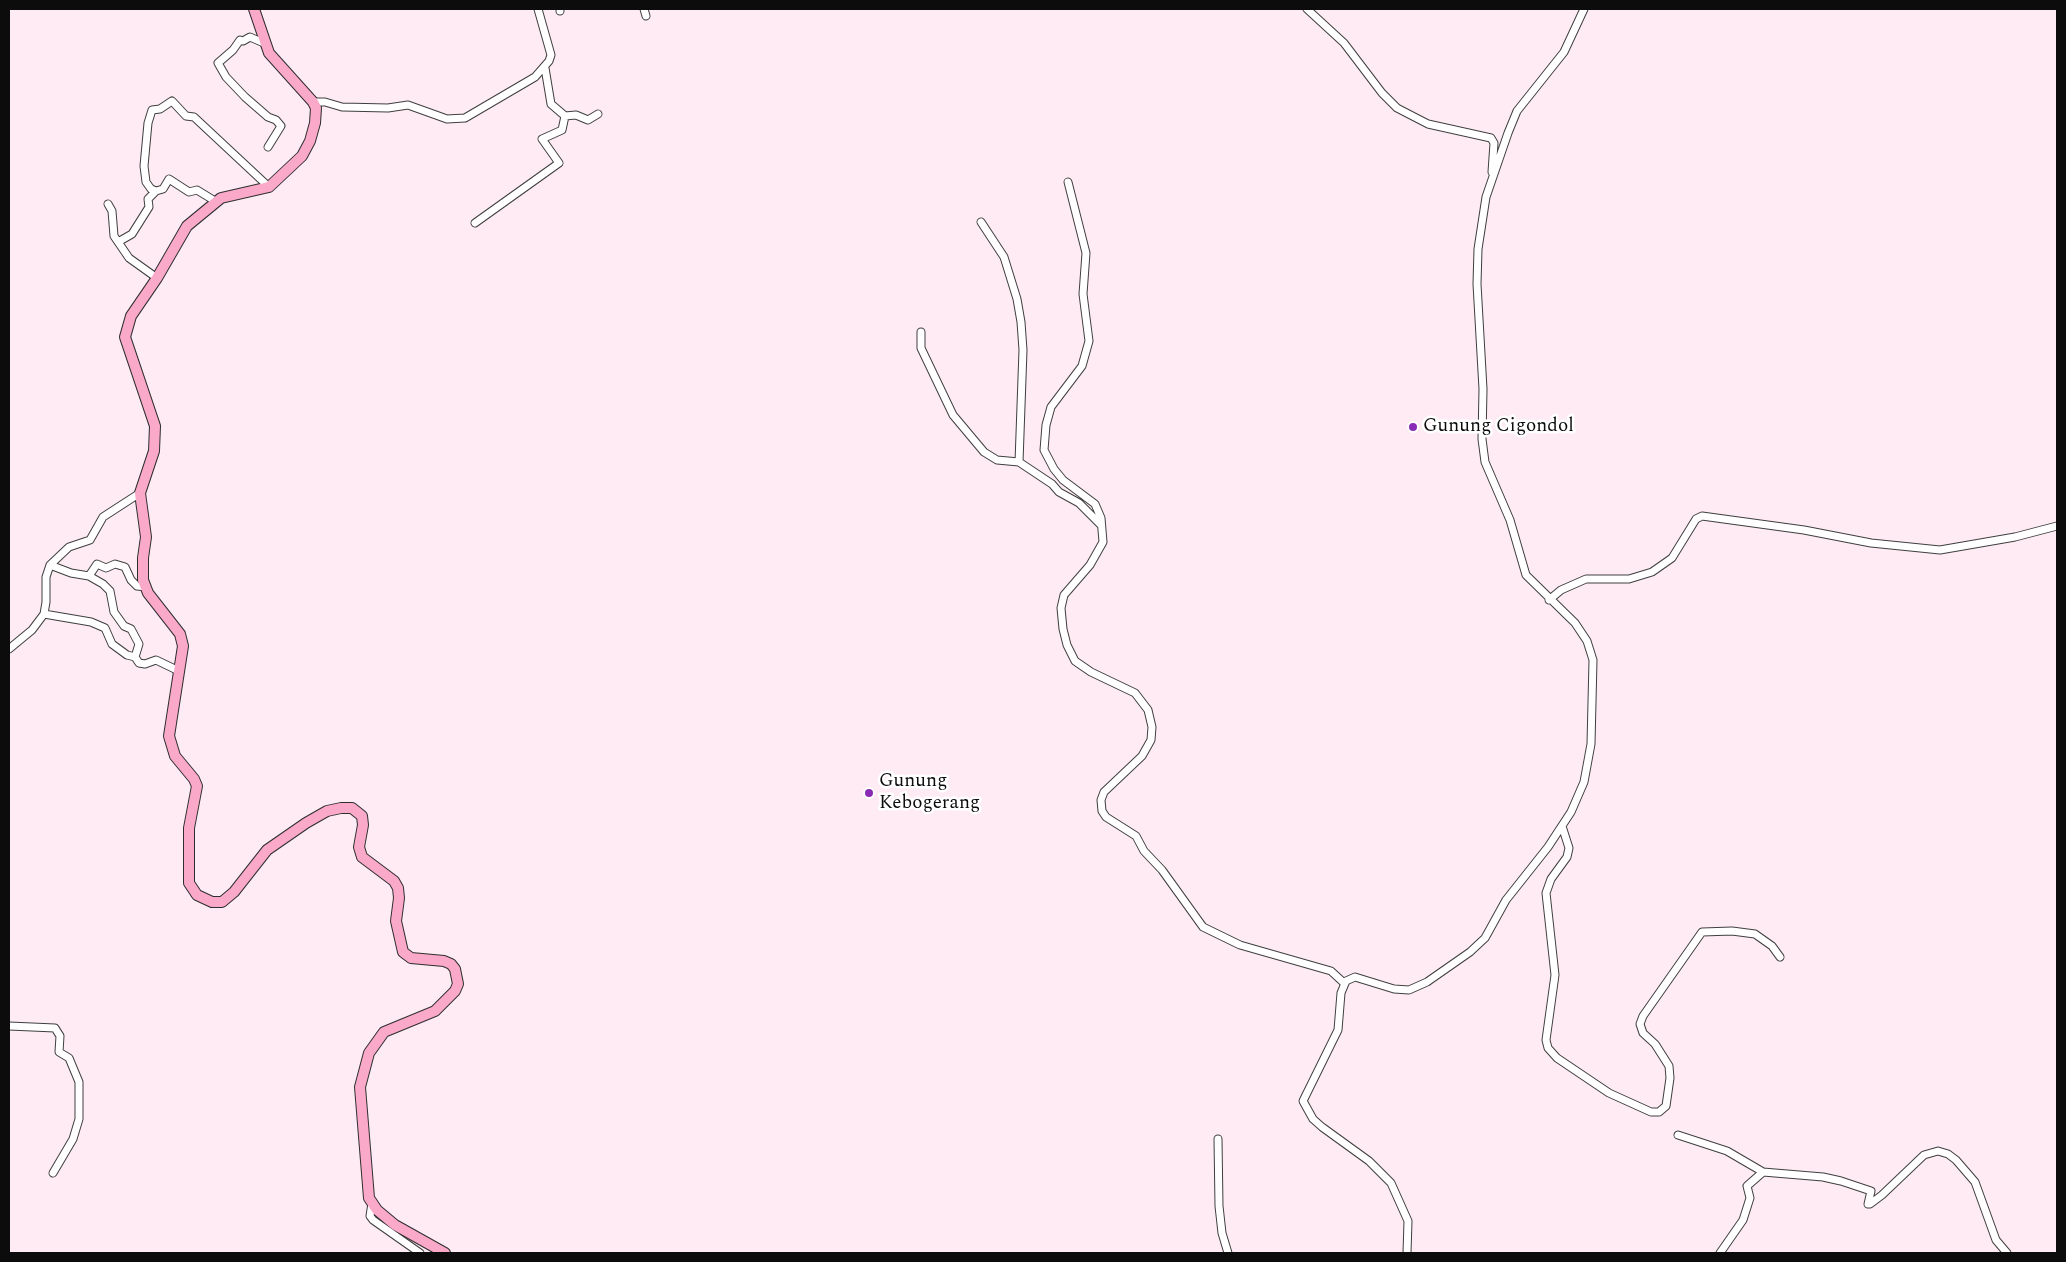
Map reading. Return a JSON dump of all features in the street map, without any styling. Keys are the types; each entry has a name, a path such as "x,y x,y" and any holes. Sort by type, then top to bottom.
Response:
{"street":[{"path":"254,9 269,53 313,102 316,117 307,148 302,156 269,187 230,195 216,201 183,231 157,278 131,316 125,337 155,426 154,451 140,493 146,537 142,568 146,587 180,634 183,646 169,736 175,756 198,786 189,828 188,853 189,883 197,895 212,902 222,902 230,896 262,854 283,838 327,811 352,808 359,813 363,820 359,847 362,857 394,881 398,888 399,898 396,921 403,952 411,958 444,961 454,969 458,986 443,1004 431,1013 388,1029 376,1040 369,1053 360,1087 368,1191 372,1203 370,1216 420,1253"},
{"path":"313,102 325,102 342,107 388,108 408,105 447,119 459,120 529,81 545,68 551,55 538,9"},
{"path":"1306,9 1344,43 1382,93 1397,108 1428,124 1491,138 1494,143 1491,164 1493,174"},
{"path":"1407,1253 1408,1221 1391,1183 1368,1161 1313,1119 1303,1101 1338,1030 1341,993 1344,983 1350,978 1355,978 1394,990 1414,988 1470,952 1485,938 1506,900 1548,848 1575,806 1584,782 1591,744 1593,665 1587,641 1578,628 1566,614 1549,600 1524,571 1510,520 1485,462 1483,452 1483,389 1477,266 1486,197 1493,174 1518,112 1559,60 1584,9"},
{"path":"266,44 250,37 243,41 240,40 233,50 218,63 226,78 244,97 268,117 276,120 281,126 268,147"},
{"path":"545,68 551,104 565,116 576,115 588,120 598,114"},
{"path":"156,191 151,190 146,182 144,166 148,122 152,110 160,109 172,101 186,116 194,118 269,187"},
{"path":"475,223 559,163 542,139 562,130 565,116"},
{"path":"118,242 132,234 148,207 148,199 156,191 163,188 169,179 189,192 197,190 216,201"},
{"path":"1068,182 1086,253 1083,294 1089,341 1082,366 1051,407 1046,425 1044,450 1054,469 1063,480 1095,504 1101,525 1103,542 1101,549 1090,566 1068,588 1062,600 1061,613 1064,636 1071,656 1077,663 1139,696 1148,710 1152,727 1151,740 1142,756 1104,792 1101,800 1103,814 1136,836 1144,851 1162,870 1203,927 1240,946 1331,971 1344,983"},
{"path":"108,204 112,211 114,236 129,258 157,278"},
{"path":"982,222 1004,257 1017,299 1023,350 1019,462"},
{"path":"921,332 921,348 952,416 984,452 997,460 1019,462 1052,484 1060,492 1079,503 1101,525"},
{"path":"9,648 32,630 44,614 46,577 50,565 69,547 90,540 104,517 140,493"},
{"path":"1549,600 1561,590 1586,579 1629,579 1652,572 1672,558 1696,520 1702,516 1804,530 1871,543 1940,550 2015,537 2057,526"},
{"path":"89,576 97,564 106,568 115,564 125,568 131,580 137,586 146,587"},
{"path":"50,565 70,573 89,576 103,584 110,591 114,612 124,626 131,629 139,644 135,656"},
{"path":"44,614 91,622 105,628 117,649 135,656 139,663 145,664 156,660 180,671"},
{"path":"1562,826 1569,848 1568,854 1565,862 1551,879 1546,893 1555,975 1546,1040 1548,1048 1557,1058 1609,1093 1651,1112 1659,1112 1666,1106 1670,1078 1668,1066 1655,1044 1641,1031 1640,1024 1643,1016 1702,932 1732,931 1755,934 1772,946 1780,957"},
{"path":"9,1026 55,1028 60,1036 59,1052 69,1058 79,1082 79,1119 73,1139 53,1174"},
{"path":"1678,1135 1720,1148 1763,1172 1823,1177 1870,1191 1868,1204 1882,1195 1924,1155 1933,1151 1943,1152 1956,1160 1974,1182 1993,1233 2007,1253"},
{"path":"1218,1139 1219,1206 1222,1234 1228,1253"},
{"path":"1720,1253 1744,1220 1750,1198 1746,1186 1763,1172"},
{"path":"372,1203 400,1228 445,1253"}],"place":[{"name":"Gunung Cigondol","path":"1413,427"},
{"name":"Gunung Kebogerang","path":"869,793"}]}
